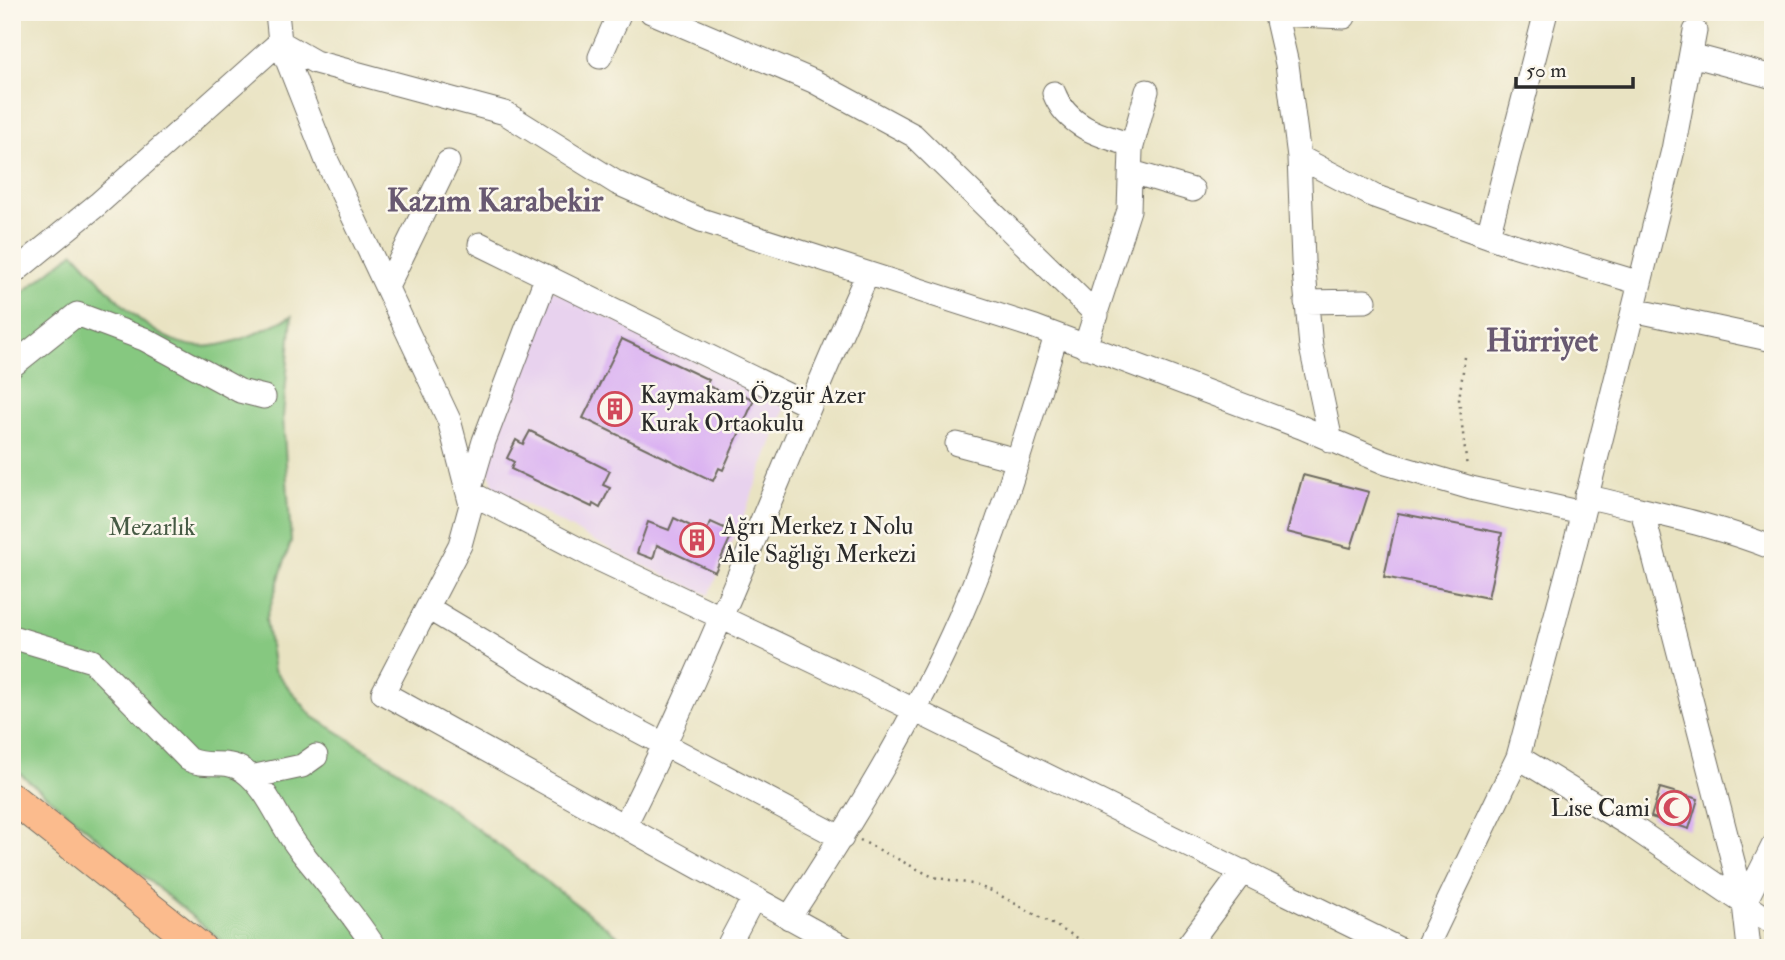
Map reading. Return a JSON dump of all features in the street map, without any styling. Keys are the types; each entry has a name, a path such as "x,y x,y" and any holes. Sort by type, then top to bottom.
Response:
{"main road":[{"path":"12,798 201,948"}],"street":[{"path":"277,12 280,42 327,161 449,420 469,492 471,505 460,545 383,694 845,948"},
{"path":"600,57 620,12"},
{"path":"651,12 813,80 913,135 1097,315"},
{"path":"1488,236 1546,12"},
{"path":"1331,440 1311,347 1306,302 1300,157 1287,64 1275,13 1344,18"},
{"path":"1426,948 1518,757 1673,150 1695,31"},
{"path":"12,274 97,204 280,42"},
{"path":"280,42 315,62 505,113 617,183 701,220 1056,336 1331,440 1386,464 1471,488 1642,510 1742,536 1773,548"},
{"path":"1691,55 1773,77"},
{"path":"1085,347 1129,210 1132,145 1147,92"},
{"path":"1054,93 1082,128 1132,145"},
{"path":"1300,157 1374,195 1488,236 1640,283"},
{"path":"387,287 448,162"},
{"path":"1132,172 1193,190"},
{"path":"480,244 808,405"},
{"path":"625,825 769,508 808,405 867,275"},
{"path":"469,492 484,441 547,278"},
{"path":"1306,302 1365,301"},
{"path":"1633,310 1773,340"},
{"path":"12,366 77,314 144,339 240,391 264,397"},
{"path":"789,918 843,835 960,618 1017,460 1056,336"},
{"path":"957,444 1017,460"},
{"path":"469,492 590,555 913,709 1397,948"},
{"path":"1642,510 1744,904 1749,948"},
{"path":"428,608 595,708 843,835"},
{"path":"12,637 85,657 188,759 198,763 235,766 251,777 298,849 333,887 375,948"},
{"path":"251,777 302,766 316,756"},
{"path":"1518,757 1631,826 1773,923"},
{"path":"1744,904 1773,846"},
{"path":"1186,948 1243,871"},
{"path":"727,948 753,899"}],"path":[{"path":"1465,357 1459,399 1471,488"},
{"path":"843,835 933,877 972,884 992,891 1096,948"}],"shaded area":[{"path":"551,289 786,406 742,520 709,595 627,558 495,488 483,457"}],"green space":[{"name":"Mezarlık","path":"74,252 135,316 171,339 191,345 212,346 233,342 292,316 283,417 291,541 266,620 274,670 312,716 406,775 634,948 230,948 12,767 12,301"}],"building":[{"name":"Kaymakam Özgür Azer Kurak Ortaokulu","path":"622,339 709,380 706,385 733,397 736,391 754,400 723,470 719,468 713,481 583,418"},
{"path":"530,431 610,471 603,485 610,488 600,508 593,504 592,507 511,469 514,462 507,458 516,440 523,444"},
{"path":"1303,475 1369,492 1351,548 1287,532"},
{"path":"1398,513 1502,533 1488,598 1384,577"},
{"name":"Ağrı Merkez 1 Nolu Aile Sağlığı Merkezi","path":"674,518 705,533 711,522 733,532 715,572 657,545 653,559 637,553 648,522 669,530"},
{"name":"Lise Cami","path":"1660,788 1698,799 1689,829 1651,817"}],"place":[{"name":"Kaymakam Özgür Azer Kurak Ortaokulu","path":"615,409"},
{"name":"Ağrı Merkez 1 Nolu Aile Sağlığı Merkezi","path":"697,540"},
{"name":"Lise Cami","path":"1674,808"}],"district":[{"name":"Kazım Karabekir","path":"495,200"},
{"name":"Hürriyet","path":"1542,340"}]}
